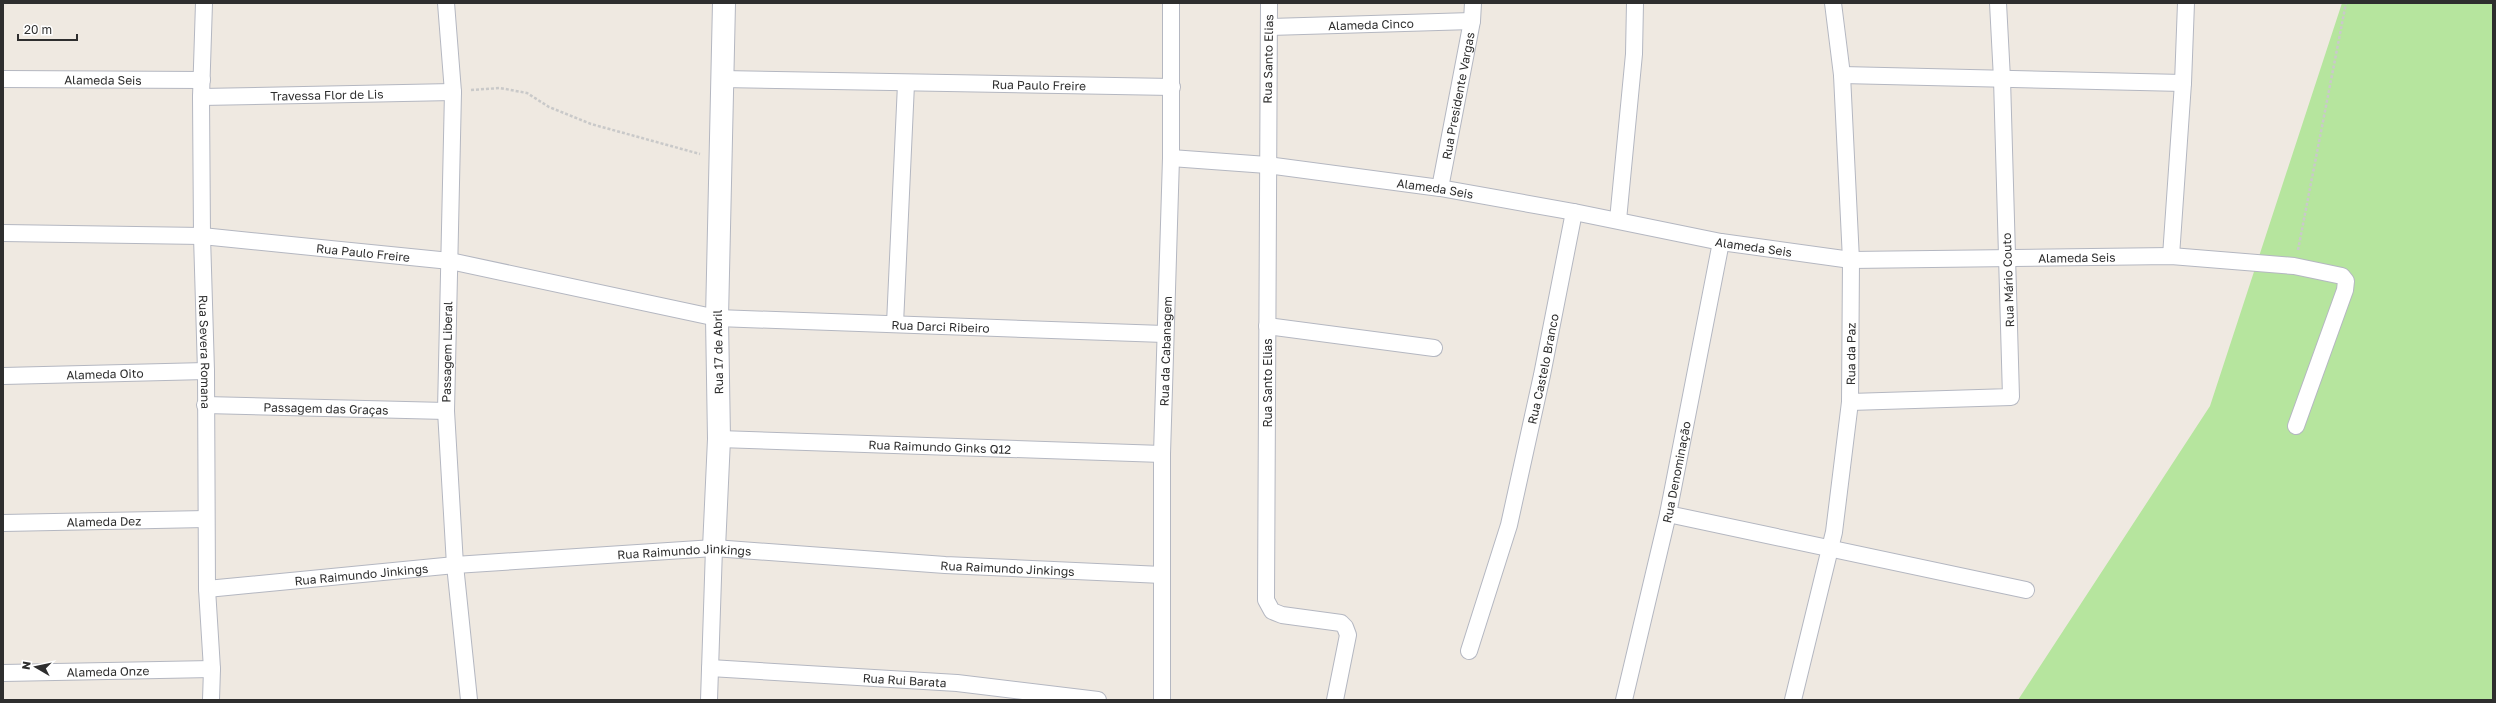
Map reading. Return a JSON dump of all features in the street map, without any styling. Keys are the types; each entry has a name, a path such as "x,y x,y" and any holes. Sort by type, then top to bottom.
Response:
{"street":[{"name":"Rua Severa Romana","path":"204,3 201,97 202,236 206,371 207,589 212,669 211,700"},
{"name":"Passagem Liberal","path":"446,3 453,92 446,411 454,565 469,700"},
{"name":"Rua 17 de Abril","path":"709,700 718,439 717,318 719,161 724,3"},
{"name":"Rua da Cabanagem","path":"1162,700 1162,454 1164,334 1171,158 1171,3"},
{"name":"Rua Santo Elias","path":"1269,3 1266,600 1272,611 1282,615 1340,623 1346,627 1348,635 1335,700"},
{"name":"Rua Presidente Vargas","path":"1440,188 1472,21 1473,3"},
{"path":"1618,220 1634,54 1636,3"},
{"name":"Rua da Paz","path":"1793,700 1834,532 1850,402 1851,260 1842,75 1833,3"},
{"name":"Rua Mário Couto","path":"1850,402 2011,397 2008,259 1998,3"},
{"path":"2171,256 2183,83 2186,3"},
{"name":"Alameda Cinco","path":"1269,27 1472,21"},
{"path":"1842,75 2183,83"},
{"name":"Alameda Seis","path":"3,79 202,80"},
{"name":"Rua Paulo Freire","path":"722,80 1172,87"},
{"path":"895,324 906,84"},
{"name":"Travessa Flor de Lis","path":"201,97 453,92"},
{"name":"Alameda Seis","path":"1171,158 1267,165 1440,188 1618,220 1721,242 1851,260 2171,256 2294,266 2342,276 2346,281 2346,290 2296,426"},
{"name":"Rua Castelo Branco","path":"1469,651 1509,525 1542,375 1574,212"},
{"name":"Rua Paulo Freire","path":"3,233 202,236 450,261 717,318"},
{"name":"Rua Denominação","path":"1624,700 1668,514 1721,242"},
{"name":"Rua Darci Ribeiro","path":"717,318 1164,334"},
{"path":"1267,326 1434,348"},
{"name":"Alameda Oito","path":"3,376 206,371"},
{"name":"Passagem das Graças","path":"205,405 446,411"},
{"name":"Rua Raimundo Ginks Q12","path":"718,439 1162,454"},
{"path":"1668,514 2026,590"},
{"name":"Alameda Dez","path":"3,523 206,519"},
{"name":"Rua Raimundo Jinkings","path":"207,589 454,565 714,548 945,565 1162,575"},
{"name":"Rua Rui Barata","path":"710,668 957,683 1098,700"},
{"name":"Alameda Onze","path":"3,674 212,669"}],"path":[{"path":"2294,266 2339,49 2346,3"},
{"path":"453,92 500,88 527,93 549,107 592,124 679,147 719,161"}],"green space":[{"path":"2342,3 2493,3 2493,700 2018,700 2210,406"}]}
